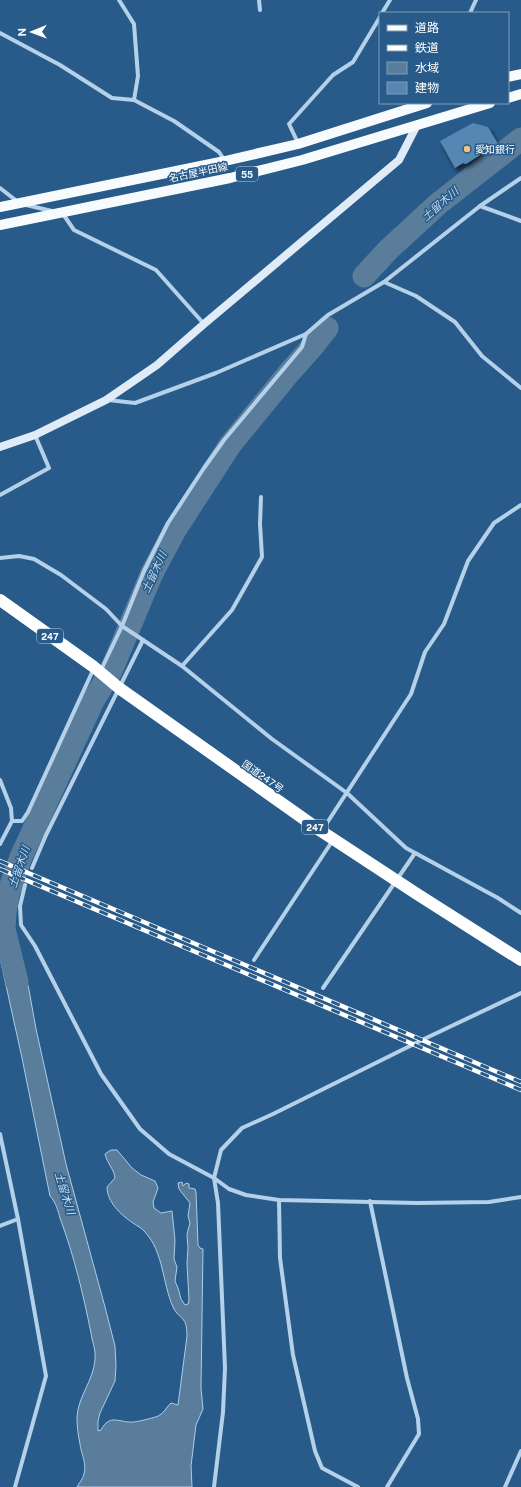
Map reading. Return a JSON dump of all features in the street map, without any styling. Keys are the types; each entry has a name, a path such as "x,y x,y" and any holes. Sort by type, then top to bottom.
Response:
{"highway":[{"name":"国道247号","path":"0,600 321,832 521,960"}],"main road":[{"path":"509,77 521,74"},
{"path":"509,98 521,94"},
{"name":"名古屋半田線","path":"0,207 225,161 298,144 423,104"},
{"name":"名古屋半田線","path":"0,226 230,178 295,162 487,104"}],"street":[{"path":"119,0 134,24 138,76 134,100"},
{"path":"259,0 260,10"},
{"path":"383,12 390,0"},
{"path":"470,12 476,0"},
{"path":"298,144 289,124 333,75 353,62 379,19"},
{"path":"0,33 60,65 112,98 134,100 174,121 219,152 225,161"},
{"path":"0,447 35,434 106,400 157,365 400,160 417,125"},
{"path":"106,400 135,403 216,373 306,334 328,315 384,282 480,206 521,178"},
{"path":"0,188 19,203 62,213 74,230 156,270 204,324"},
{"path":"480,206 521,220"},
{"path":"384,282 416,296 455,322 482,356 521,388"},
{"path":"12,821 22,821 28,812 97,669 122,626 144,571 168,523 224,440 302,348 306,334"},
{"path":"0,495 49,468 35,434"},
{"path":"182,666 232,610 262,557 260,524 261,497"},
{"path":"321,832 410,694 426,652 444,624 468,561 494,523 521,505"},
{"path":"0,558 19,556 34,559 62,575 106,609 122,626 182,666 272,739 347,793 406,848 498,898 521,913"},
{"path":"32,868 46,834 117,686 142,639"},
{"path":"0,780 10,808 12,821 0,844"},
{"path":"254,960 333,839"},
{"path":"323,988 415,853"},
{"path":"25,885 20,906 20,925 35,946 100,1074 140,1129 169,1154 214,1178 229,1188 246,1195 279,1200 417,1203 489,1202 521,1197"},
{"path":"214,1487 223,1412 225,1368 218,1203 214,1178 221,1150 242,1128 280,1111 427,1037 521,994"},
{"path":"0,1134 18,1219 46,1376 15,1487"},
{"path":"279,1200 280,1258 292,1347 315,1451 322,1468 358,1487"},
{"path":"370,1201 407,1378 418,1419 419,1434 387,1487"},
{"path":"0,1226 18,1219"},
{"path":"505,1487 521,1451"}],"water":[{"path":"19,949 66,1164 115,1346 115,1381 100,1413 98,1431 111,1420 133,1422 143,1420 160,1415 171,1403 178,1405 187,1336 186,1325 173,1307 169,1297 159,1258 151,1240 142,1229 128,1220 116,1208 109,1198 107,1187 115,1178 105,1154 111,1150 117,1150 132,1168 141,1175 155,1181 158,1188 153,1202 154,1208 161,1213 172,1211 175,1240 174,1259 177,1267 175,1281 181,1299 185,1305 188,1304 189,1300 187,1234 190,1223 188,1216 190,1203 179,1189 178,1183 182,1182 183,1186 186,1183 189,1184 189,1188 195,1189 196,1192 198,1245 203,1249 201,1388 203,1409 196,1425 191,1466 192,1487 77,1487 85,1470 78,1430 78,1409 92,1374 95,1352 85,1304 70,1246 54,1201 50,1196 0,958 0,954"}],"building":[{"name":"愛知銀行","path":"473,123 488,127 498,144 479,154 480,155 466,164 463,163 455,168 440,141"}],"waterway":[{"name":"土留木川","path":"364,276 388,250 438,204 521,139"},
{"name":"土留木川","path":"17,982 4,929 8,894 21,857 93,701 111,671 152,573 175,530 230,445 327,328"}],"railway":[{"path":"0,861 521,1082"},
{"path":"0,869 521,1090"}],"place":[{"name":"愛知銀行","path":"467,149"}]}
